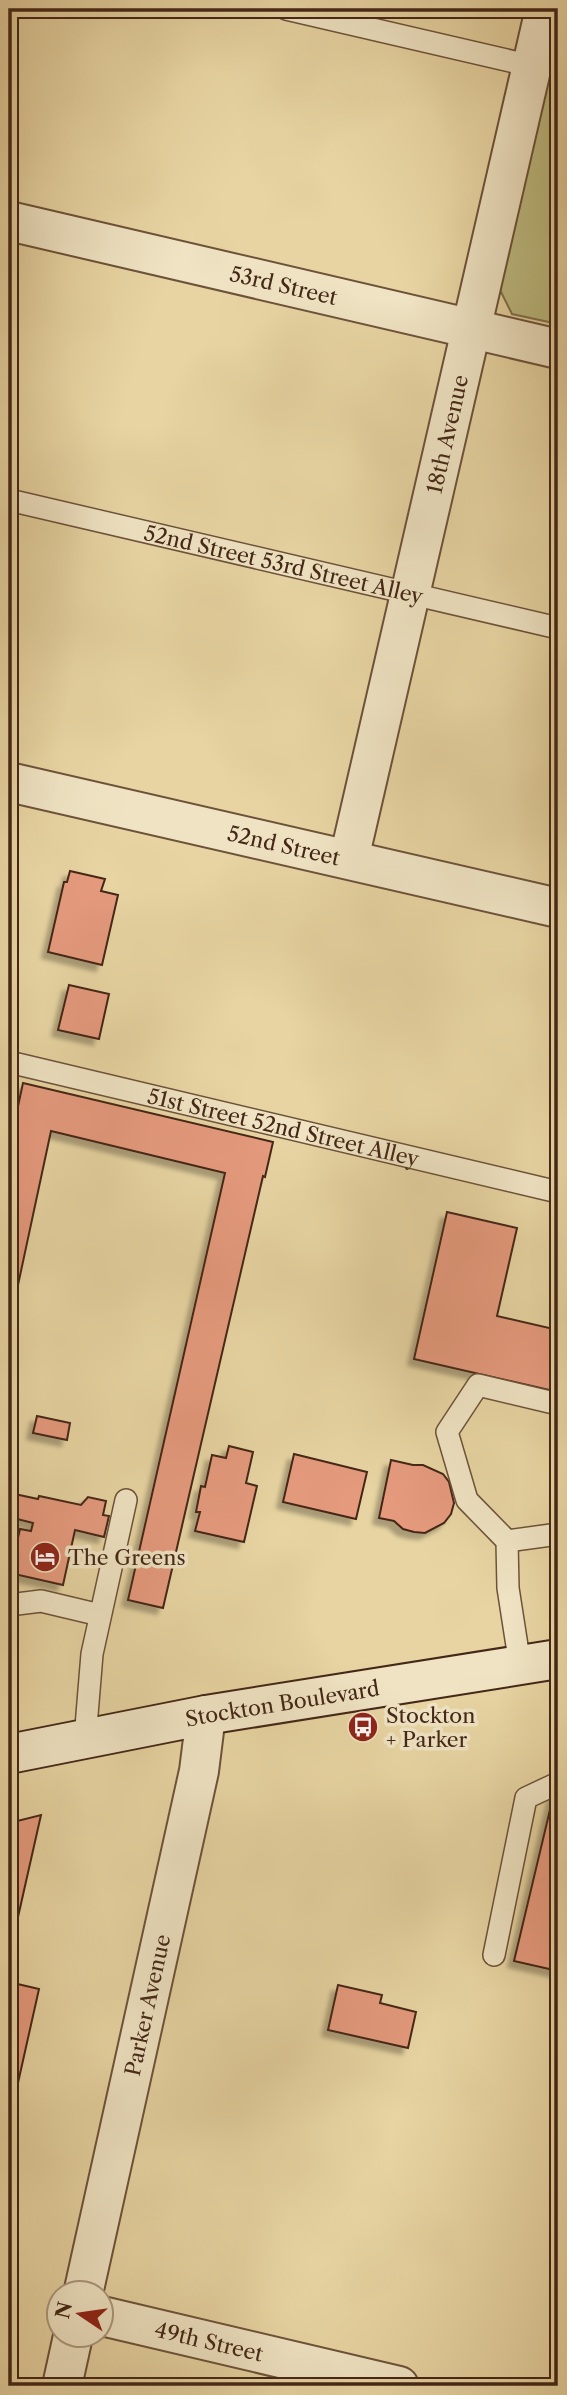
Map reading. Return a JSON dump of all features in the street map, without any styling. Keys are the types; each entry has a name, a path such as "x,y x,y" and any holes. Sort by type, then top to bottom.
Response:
{"street":[{"name":"18th Avenue","path":"349,859 545,9"},
{"name":"53rd Street","path":"9,220 558,349"},
{"name":"52nd Street","path":"9,782 558,908"},
{"name":"Stockton Boulevard","path":"9,1754 206,1715 558,1659"},
{"name":"Parker Avenue","path":"86,2280 199,1771 206,1715"},
{"name":"49th Street","path":"116,2319 399,2386"},
{"path":"61,2386 70,2350"}],"lane":[{"path":"286,9 532,66"},
{"name":"52nd Street 53rd Street Alley","path":"9,500 558,628"},
{"name":"51st Street 52nd Street Alley","path":"9,1062 558,1192"},
{"path":"520,1665 508,1588 508,1541 467,1500 447,1432 478,1385 558,1404"},
{"path":"85,1739 92,1654 126,1500"},
{"path":"508,1541 558,1534"},
{"path":"9,1605 41,1601 100,1615"},
{"path":"494,1955 526,1798 558,1783"}],"shaded area":[{"path":"558,25 558,324 512,314 498,286"}],"building":[{"path":"70,871 105,879 101,891 118,895 102,965 48,952 64,882 67,882"},
{"path":"69,985 109,994 99,1039 58,1030"},
{"path":"23,1083 273,1142 163,1608 128,1600 225,1173 51,1131 9,1327 9,1148"},
{"path":"447,1212 517,1228 497,1316 558,1330 558,1392 414,1359"},
{"path":"37,1416 70,1423 67,1440 33,1433"},
{"path":"229,1446 253,1452 246,1483 257,1486 244,1542 195,1531 200,1512 196,1512 201,1486 205,1487 212,1455 226,1458"},
{"path":"294,1454 367,1472 356,1519 283,1502"},
{"path":"391,1460 423,1465 443,1474 449,1482 454,1503 451,1514 444,1523 425,1533 403,1529 394,1521 379,1518"},
{"path":"10,1493 81,1505 88,1497 106,1501 103,1515 109,1516 104,1537 75,1530 63,1585 10,1573 20,1529 31,1531 33,1523 9,1517"},
{"path":"554,1793 558,1794 558,1971 514,1961"},
{"path":"41,1815 18,1917 9,1915 9,1823"},
{"path":"9,1982 39,1989 9,2123"},
{"path":"338,1985 382,1995 380,2003 416,2012 408,2048 328,2030"}],"place":[{"name":"The Greens","path":"45,1557"},
{"name":"Stockton + Parker","path":"363,1727"}]}
